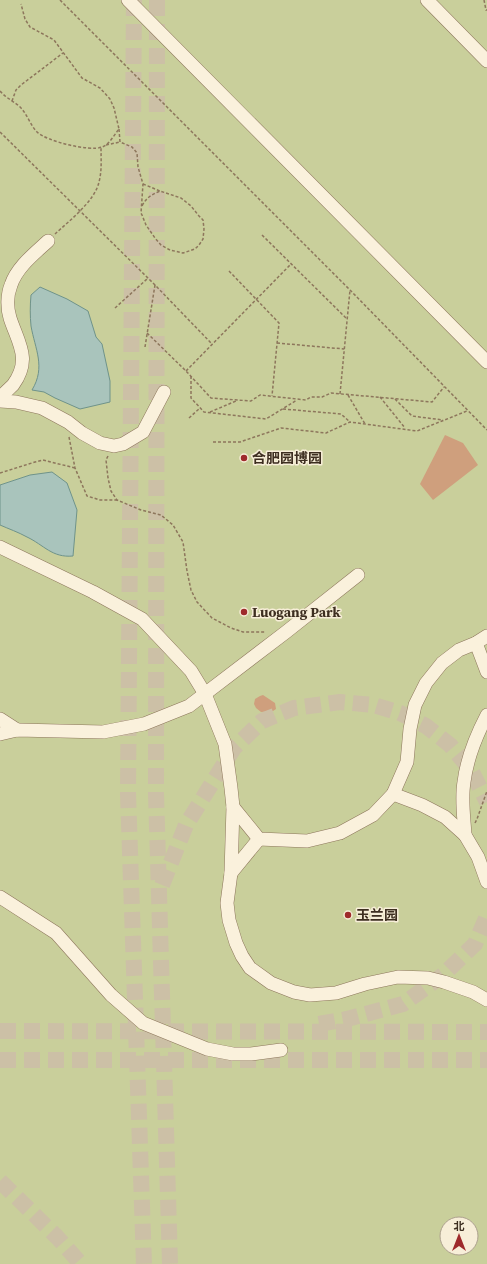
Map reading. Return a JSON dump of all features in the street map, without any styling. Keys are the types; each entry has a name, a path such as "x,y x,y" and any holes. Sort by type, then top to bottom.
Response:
{"street":[{"path":"128,0 487,362"},
{"path":"427,0 487,60"},
{"path":"0,398 13,385 22,364 22,351 8,308 8,294 11,284 19,269 48,241"},
{"path":"0,401 16,402 42,408 68,422 100,444 114,446 123,444 143,432 164,392"},
{"path":"0,548 93,592 142,619 191,671 204,694 225,744 232,807 231,873 227,903 229,920 236,943 250,968 271,983 294,992 310,995 336,993 365,984 398,977 428,978 457,985 487,1000"},
{"path":"0,734 17,730 103,732 144,724 189,706 358,575"},
{"path":"232,807 259,840 307,841 340,833 373,815 392,794 407,762 410,728 415,705 426,683 442,663 459,650 482,640 487,672"},
{"path":"487,715 469,755 463,783 465,831 478,857 487,882"},
{"path":"0,719 17,730"},
{"path":"392,794 422,805 445,817 465,831"},
{"path":"231,873 259,840"},
{"path":"0,897 56,932 111,995 143,1023 207,1049 239,1054 281,1050"}],"path":[{"path":"60,0 350,290 487,430"},
{"path":"484,0 487,10"},
{"path":"21,4 25,19 30,27 54,40 82,78 100,88 110,99 114,108 119,129 120,142"},
{"path":"12,102 16,90 21,84 64,53"},
{"path":"0,91 5,98 20,107 31,125 38,133 46,138 82,147 101,148 106,145 120,142 132,147 137,153 138,167 143,184 142,215 146,225 161,245 170,250 183,253 195,249 199,245 203,236 203,220 191,206 181,198 143,184"},
{"path":"106,145 119,129"},
{"path":"0,132 148,278 212,344"},
{"path":"48,241 80,211 96,191 101,174 101,148"},
{"path":"142,206 145,200 160,191"},
{"path":"262,236 347,319"},
{"path":"186,371 291,264"},
{"path":"229,271 279,323 272,397"},
{"path":"115,308 148,278"},
{"path":"144,347 155,285"},
{"path":"340,394 350,290"},
{"path":"147,333 211,398 251,401 260,396 306,400 311,397 322,397 332,393 432,402 444,387"},
{"path":"277,343 344,349"},
{"path":"191,376 191,398 204,412 266,419 298,400"},
{"path":"348,395 365,424"},
{"path":"380,398 406,429"},
{"path":"395,399 412,416 444,420"},
{"path":"209,413 238,400"},
{"path":"189,418 200,408"},
{"path":"282,409 342,414 350,422"},
{"path":"213,442 240,442 281,428 326,433 350,422 417,431 467,410"},
{"path":"68,422 68,432 75,468 87,496 100,500 117,500 141,510 161,515 173,525 183,542 191,590 197,602 212,618 231,628 243,632 269,632"},
{"path":"114,446 108,453 106,460 111,491 117,500"},
{"path":"0,472 43,460 75,468"},
{"path":"465,831 473,825 477,819 487,790"}],"green space":[{"name":"合肥园博园","path":"0,0 487,0 487,1264 0,1264"}],"water":[{"path":"40,287 67,299 88,311 96,337 102,344 110,381 110,402 80,409 44,392 32,390 36,382 39,366 31,326 31,295"},
{"path":"52,472 67,483 77,510 73,556 54,553 24,535 0,525 0,485 30,475"}],"building":[{"path":"445,435 463,443 478,465 433,500 420,484"},
{"path":"263,695 275,703 276,709 273,711 261,712 256,708 254,704 255,699"}],"tunnel":[{"path":"134,0 128,793 144,1264"},
{"path":"157,0 156,793 170,1264"},
{"path":"162,885 186,825 234,748 262,721 294,708 340,702 374,705 400,713 426,726 450,745 471,770 487,802"},
{"path":"319,1024 347,1019 403,1004 443,975 475,944 487,916"},
{"path":"0,1031 487,1032"},
{"path":"0,1060 487,1060"},
{"path":"0,1181 57,1237 81,1264"}],"place":[{"name":"合肥园博园","path":"244,458"},
{"name":"Luogang Park","path":"244,612"},
{"name":"玉兰园","path":"348,915"}]}
